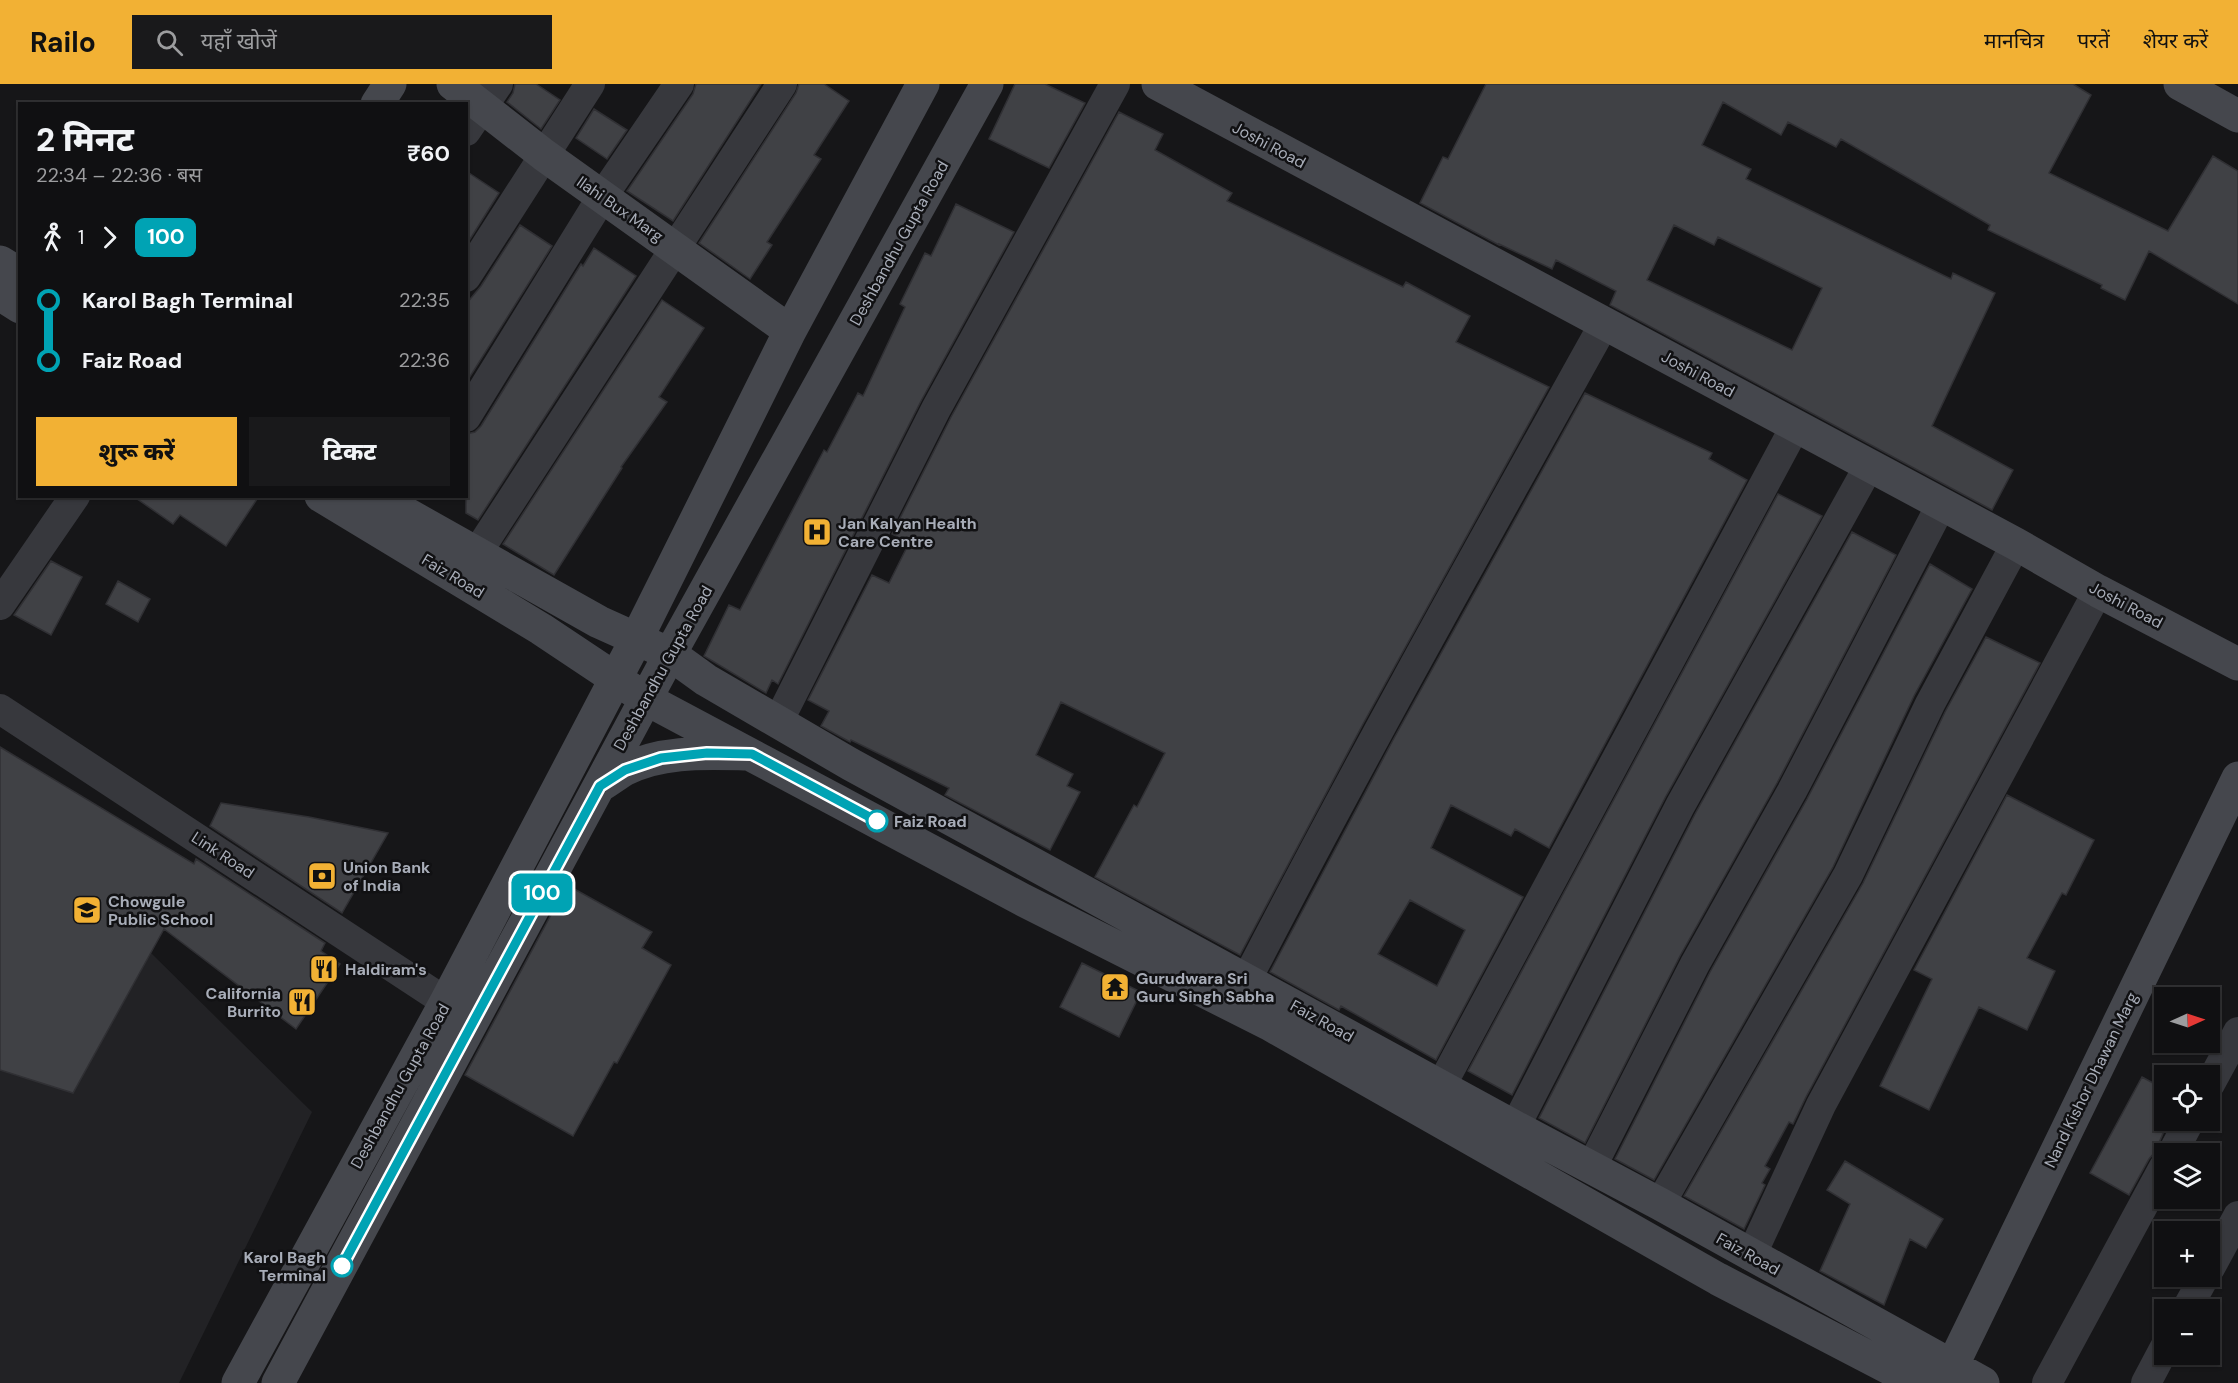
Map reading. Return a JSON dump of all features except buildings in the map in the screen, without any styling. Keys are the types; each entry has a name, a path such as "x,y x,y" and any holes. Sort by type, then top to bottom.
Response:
{"street":[{"path":"378,102 390,84"},
{"name":"Ilahi Bux Marg","path":"453,84 602,197 790,331"},
{"path":"468,274 590,84"},
{"path":"468,414 602,197 679,84"},
{"path":"477,553 782,84"},
{"name":"Deshbandhu Gupta Road","path":"238,1383 446,1002 637,638 790,331 923,84"},
{"name":"Deshbandhu Gupta Road","path":"278,1383 670,654 987,84"},
{"path":"778,722 936,409 1115,84"},
{"name":"Joshi Road","path":"1158,84 2016,544 2098,591 2238,664"},
{"path":"2180,84 2238,116"},
{"path":"0,262 18,273"},
{"path":"0,294 18,306"},
{"path":"1247,979 1317,842 1604,324"},
{"path":"1441,1086 1795,427"},
{"path":"1515,1127 1680,806 1869,466"},
{"path":"0,604 74,498"},
{"name":"Faiz Road","path":"324,498 541,629 646,699 1023,900 1269,1024 1718,1279 1918,1383"},
{"name":"Faiz Road","path":"383,498 412,505 477,553 599,622 670,654 706,680 778,722 1081,891 1660,1204 1948,1374 1983,1383"},
{"path":"1591,1168 1695,964 1791,791 1941,505"},
{"path":"1660,1204 1848,875 1930,704 2016,544"},
{"path":"1751,1256 1821,1105 2098,591"},
{"name":"Link Road","path":"0,709 446,1002"},
{"path":"600,786 625,770 661,758 707,753 752,754"},
{"name":"Nand Kishor Dhawan Marg","path":"1948,1374 2238,778"},
{"path":"2220,1065 2238,1032"},
{"path":"2047,1383 2154,1185"},
{"path":"2220,1249 2238,1216"},
{"path":"2146,1383 2156,1365"}],"shaded area":[{"path":"151,953 312,1112 179,1383 0,1383 0,1070 73,1093"}],"bus line":[{"name":"100","path":"342,1266 600,786 625,770 661,758 707,753 752,754 877,821"}],"place":[{"name":"Jan Kalyan Health Care Centre","path":"817,532"},
{"name":"Faiz Road","path":"877,821"},
{"name":"Union Bank of India","path":"322,876"},
{"name":"Chowgule Public School","path":"87,910"},
{"name":"Haldiram's","path":"324,969"},
{"name":"Gurudwara Sri Guru Singh Sabha","path":"1115,987"},
{"name":"California Burrito","path":"302,1002"},
{"name":"Karol Bagh Terminal","path":"342,1266"}]}
